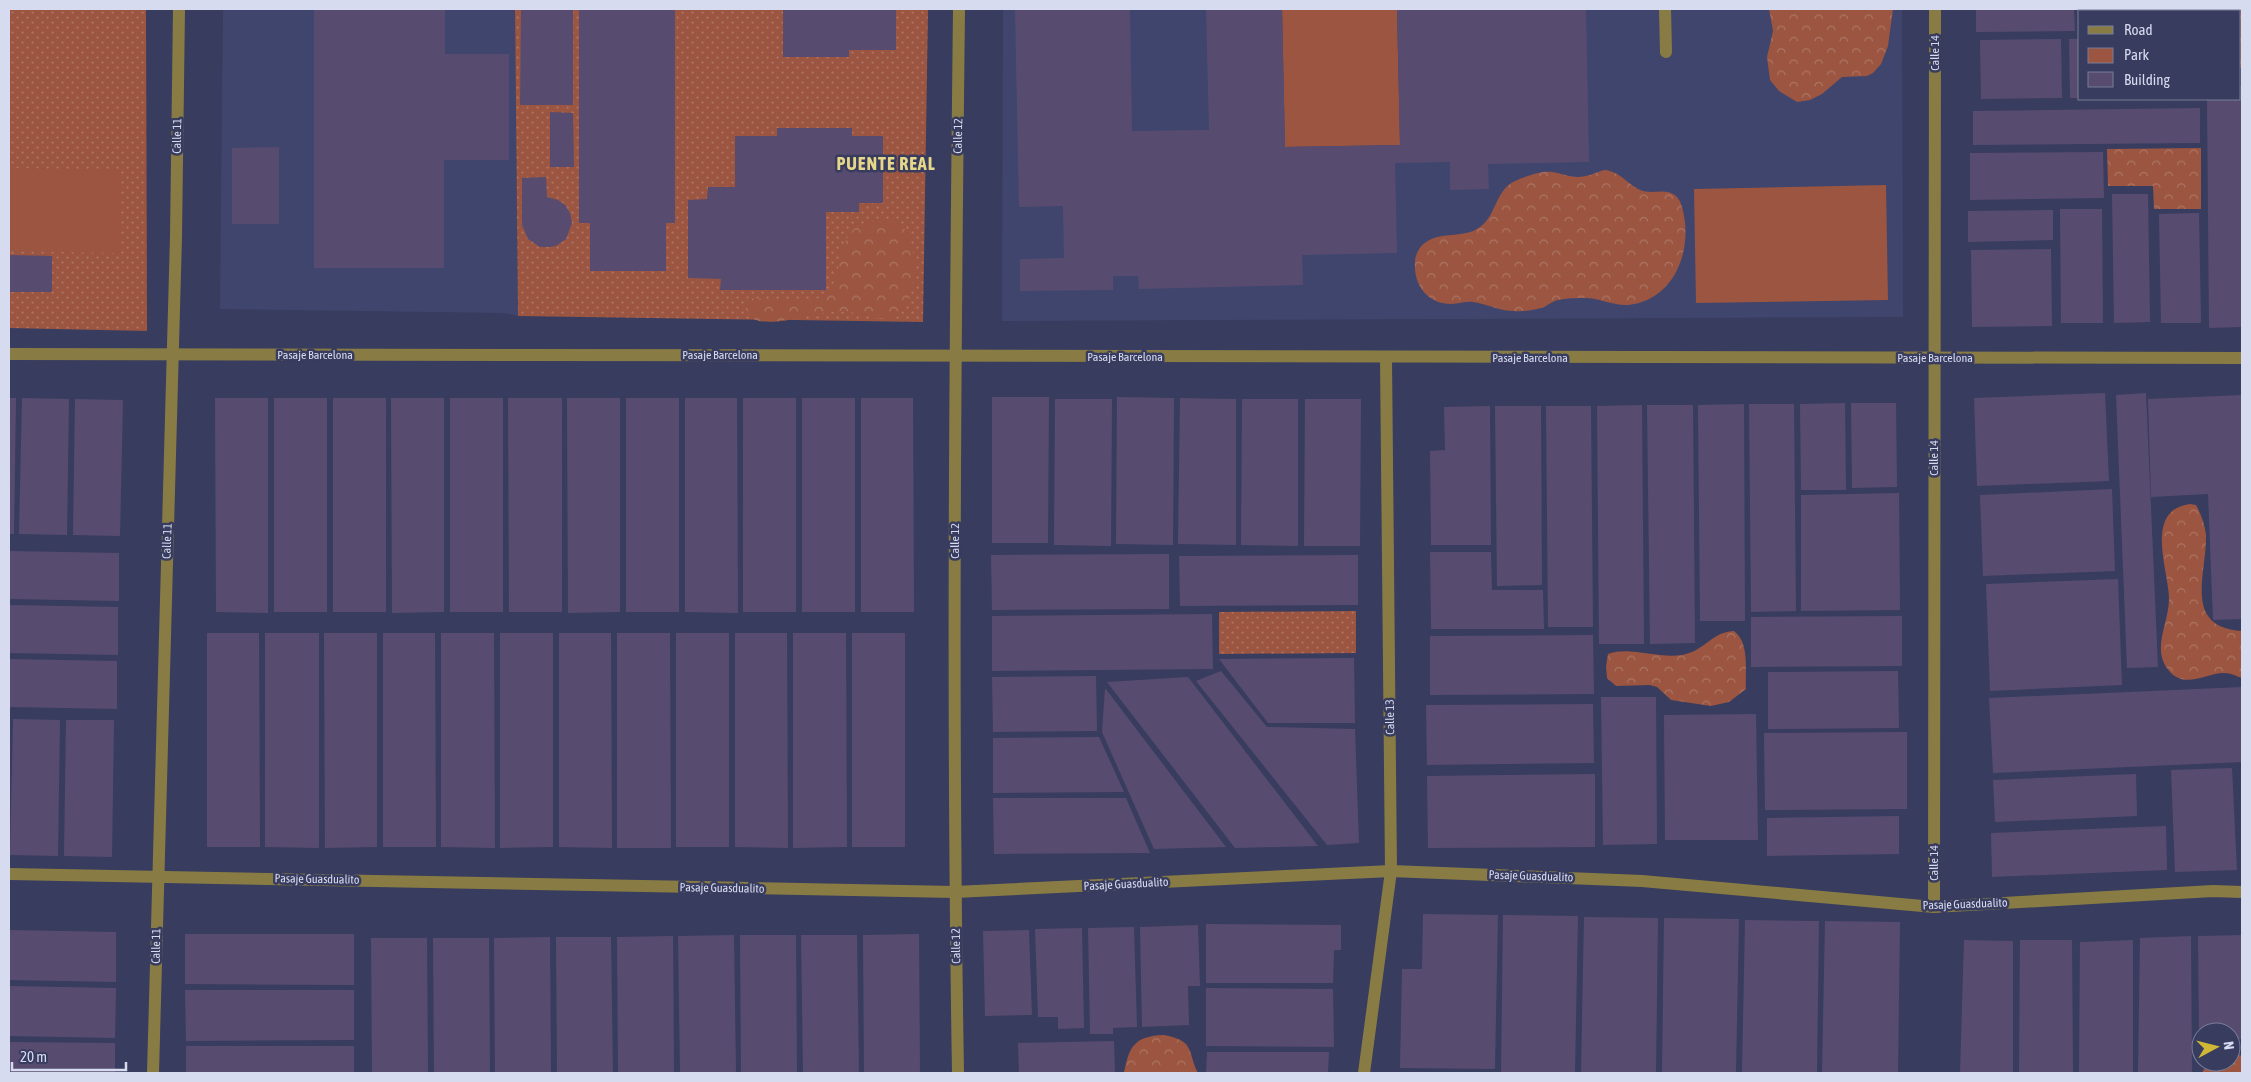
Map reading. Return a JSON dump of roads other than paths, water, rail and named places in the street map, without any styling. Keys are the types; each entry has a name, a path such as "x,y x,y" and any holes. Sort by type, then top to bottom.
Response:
{"street":[{"name":"Calle 11","path":"153,1073 173,356 179,9"},
{"name":"Calle 12","path":"958,1073 955,892 955,356 959,9"},
{"path":"1665,9 1666,52"},
{"name":"Calle 14","path":"1934,907 1936,9"},
{"name":"Pasaje Barcelona","path":"9,354 173,356 2242,358"},
{"name":"Calle 13","path":"1364,1073 1391,871 1386,358"},
{"name":"Pasaje Guasdualito","path":"9,874 955,892 1391,871 1642,881 1934,907 2213,891 2242,892"}],"district":[{"name":"PUENTE REAL","path":"886,164"}]}
